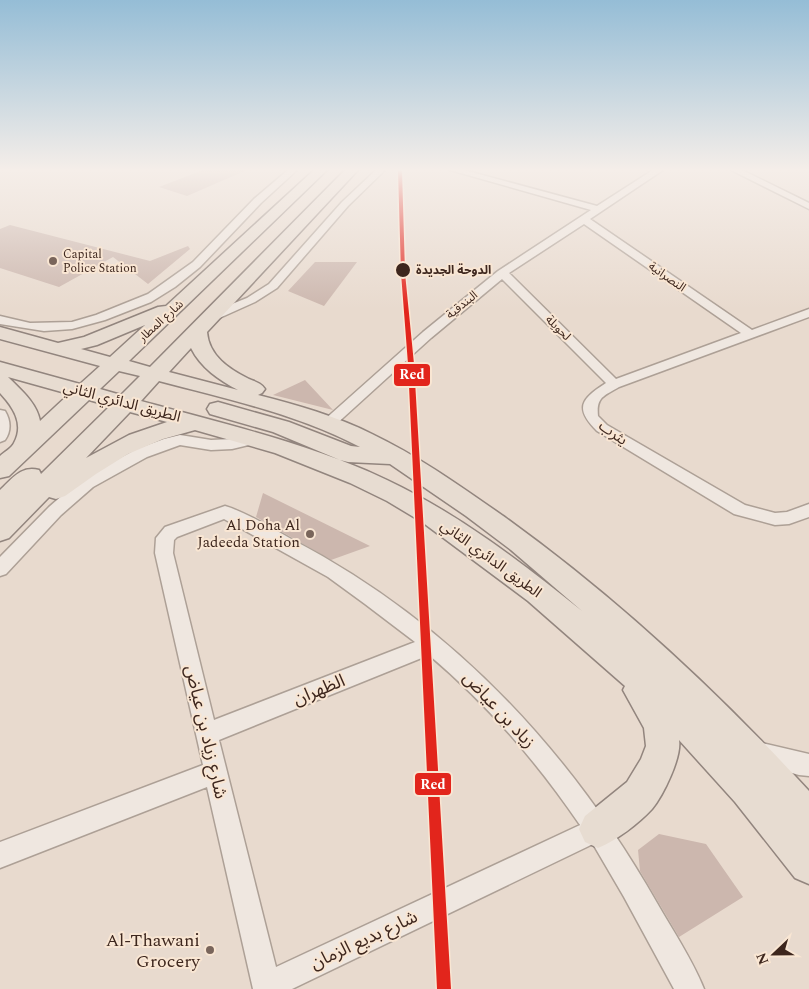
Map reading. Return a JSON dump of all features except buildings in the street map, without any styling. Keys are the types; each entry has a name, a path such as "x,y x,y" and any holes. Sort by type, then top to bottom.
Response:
{"main road":[{"name":"شارع المطار","path":"0,531 121,383 180,304 273,216"},
{"name":"شارع المطار","path":"0,470 26,446 121,383 204,324 309,216"},
{"path":"304,221 316,216"},
{"path":"0,505 239,267 254,249 268,221"},
{"path":"56,348 90,341 180,304"},
{"path":"204,324 197,337 201,348 222,372 243,384 269,394 278,406"},
{"name":"الطريق الدائري الثاني","path":"0,333 56,348 197,423 256,439 316,459 368,481 430,514 542,595 603,645 683,720 772,818 809,864"},
{"path":"0,350 250,417 348,454 379,457 395,456"},
{"name":"الطريق الدائري الثاني","path":"0,368 121,383 278,406 328,424 395,456 438,483 511,534 563,577 622,629 749,751 809,819"},
{"path":"0,380 25,409 30,418 30,430 26,446"},
{"path":"0,531 112,452 160,431 197,423"},
{"path":"598,829 640,794 656,768 663,746 660,724 635,684 603,645"}],"street":[{"name":"شارع المطار","path":"0,320 38,328 72,327 103,318 145,300 168,286 205,256 245,216"},
{"name":"شارع المطار","path":"204,324 251,300 273,286 334,216"},
{"name":"البندقية","path":"328,424 426,334 502,273 587,216"},
{"name":"النصرانية","path":"584,219 750,334"},
{"name":"لحويلة","path":"502,273 614,384"},
{"name":"يثرب","path":"809,313 614,384 594,397 590,404 591,416 602,428 740,510 776,519 789,518 809,510"},
{"path":"0,414 3,427 0,437"},
{"path":"0,568 76,491 93,479 157,446 180,440 211,445 256,439"},
{"name":"زياد بن عياض","path":"225,512 333,571 385,607 479,685 560,777 598,829 690,989"},
{"name":"شارع زياد بن عياض","path":"225,512 171,532 164,543 164,553 267,987"},
{"name":"الظهران","path":"207,734 431,645"},
{"path":"749,751 809,765"},
{"path":"0,855 215,772"},
{"name":"شارع بديع الزمان","path":"267,987 598,829"}],"transit line":[{"name":"Red","path":"401,216 444,989"}],"place":[{"name":"Capital Police Station","path":"53,261"},
{"name":"الدوحة الجديدة","path":"403,270"},
{"name":"Al Doha Al Jadeeda Station","path":"310,534"},
{"name":"Al-Thawani Grocery","path":"210,950"}]}
